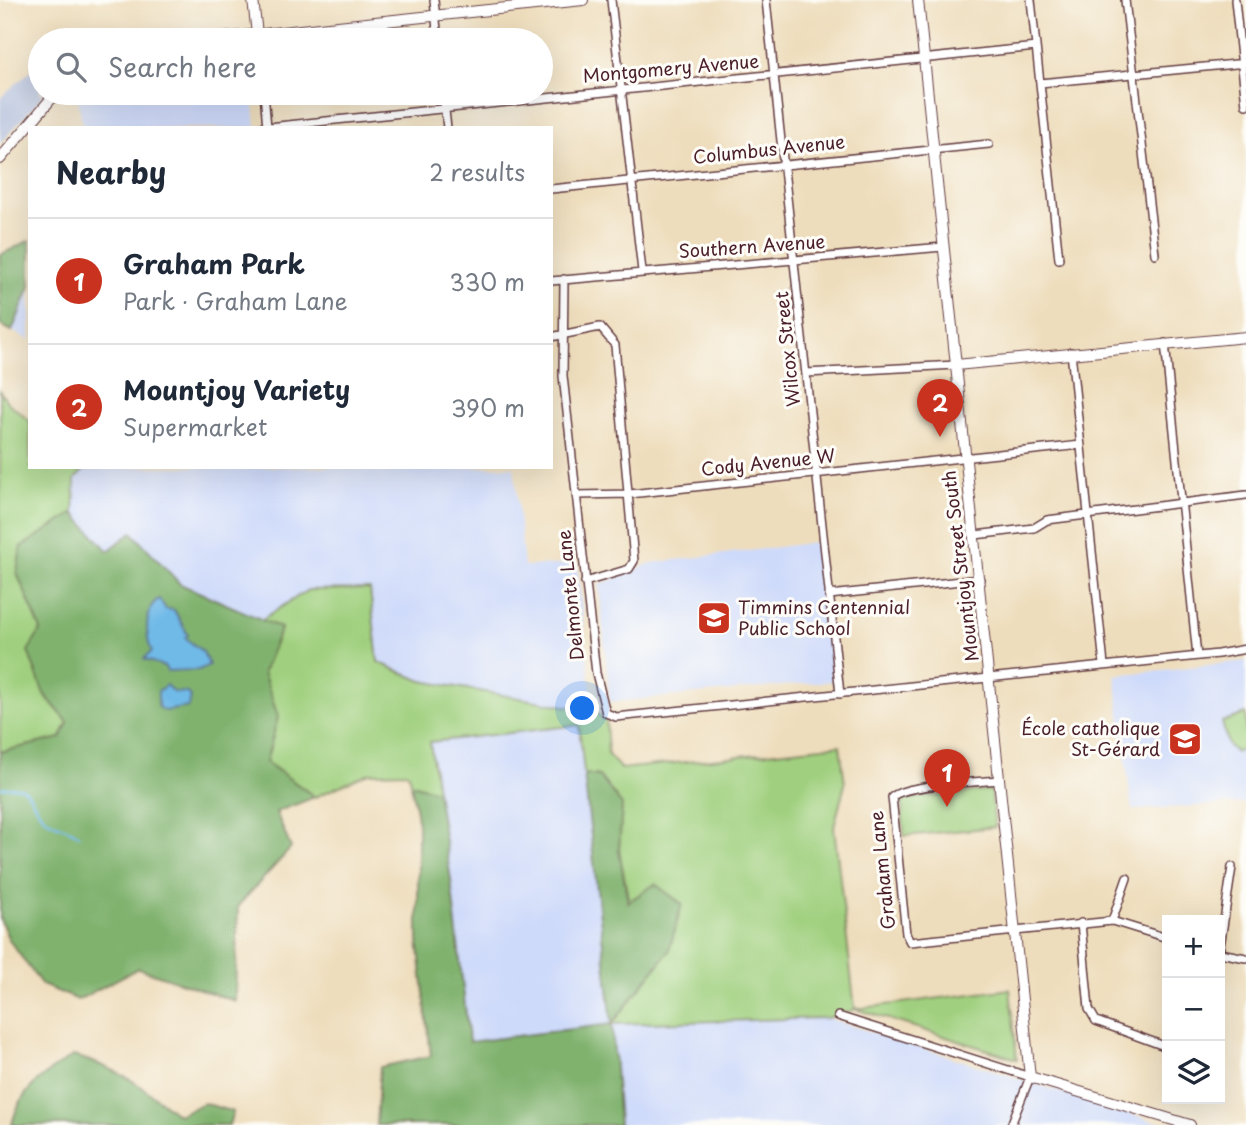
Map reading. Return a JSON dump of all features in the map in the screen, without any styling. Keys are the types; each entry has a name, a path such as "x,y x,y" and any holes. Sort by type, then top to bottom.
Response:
{"street":[{"path":"253,0 256,28"},
{"path":"435,0 437,28"},
{"path":"330,28 583,0"},
{"path":"611,0 642,271"},
{"name":"Wilcox Street","path":"766,0 840,694"},
{"name":"Mountjoy Street South","path":"918,0 1030,1077 1012,1125"},
{"path":"1031,0 1059,260"},
{"path":"1125,0 1155,254"},
{"path":"1235,0 1244,63 1246,105"},
{"name":"Montgomery Avenue","path":"553,96 1036,47"},
{"path":"1040,83 1244,63"},
{"path":"0,159 46,105"},
{"path":"264,105 264,126"},
{"name":"Montgomery Avenue","path":"273,126 454,105"},
{"path":"444,106 447,126"},
{"name":"Columbus Avenue","path":"553,190 989,144"},
{"name":"Southern Avenue","path":"553,281 943,247"},
{"name":"Delmonte Lane","path":"564,279 566,316 562,334 563,376 596,673 606,713 616,717 840,694"},
{"path":"553,336 600,327 615,345 634,561 629,569 585,582"},
{"path":"806,373 956,365 1246,337"},
{"path":"1165,343 1197,656"},
{"path":"1071,352 1104,665"},
{"name":"Cody Avenue W","path":"576,495 630,494 1082,445"},
{"path":"975,535 1034,528 1047,520 1246,495"},
{"path":"830,594 980,579"},
{"path":"840,694 1246,649"},
{"name":"Graham Lane","path":"1000,780 896,793 892,797 891,807 906,934 910,942 1016,930"},
{"path":"1225,915 1232,867"},
{"path":"1112,921 1127,878"},
{"path":"1016,930 1112,921 1162,936"},
{"path":"1081,923 1089,1009 1096,1021 1162,1045"},
{"path":"1225,954 1246,958"},
{"path":"838,1016 1191,1125"}],"shaded area":[{"path":"28,73 28,105 34,105 0,144 0,98"},
{"path":"79,105 254,105 256,126 83,126"},
{"path":"28,292 28,339 12,331"},
{"path":"85,469 514,469 524,566 577,564 593,711 422,681 378,661 308,590 261,620 180,584 132,532 108,551 74,513 75,478"},
{"name":"Timmins Centennial Public School","path":"818,542 834,681 610,702 599,585 651,563"},
{"name":"École catholique St-Gérard","path":"1246,661 1246,803 1132,810 1115,675"},
{"path":"579,725 613,1024 827,1018 1166,1125 619,1125 612,1025 469,1042 429,742"}],"green space":[{"path":"28,241 28,292 12,331 0,325 0,255"},
{"path":"0,391 7,402 28,419 28,469 85,469 75,479 74,513 21,547 17,573 42,630 44,694 68,722 61,738 0,752"},
{"path":"74,513 108,551 132,532 180,584 281,628 263,672 278,717 266,762 315,797 276,812 291,848 238,906 235,1001 138,968 78,1000 42,985 9,940 0,919 0,752 61,738 68,722 44,694 28,651 41,630 17,573 21,547"},
{"path":"370,589 378,662 422,681 593,711 606,720 608,755 621,769 840,745 845,784 834,827 855,1009 1010,989 1017,1059 856,1009 827,1018 612,1024 669,951 629,902 619,850 622,805 599,776 584,774 579,725 430,742 437,791 411,784 408,772 369,773 315,797 266,762 278,717 263,672 281,629 261,620 308,590"},
{"path":"1246,714 1246,750 1235,752 1228,745 1222,722"},
{"path":"584,774 599,776 622,805 619,850 628,902 655,884 682,904 669,951 612,1024"},
{"path":"411,784 437,791 451,880 469,1042 612,1024 619,1125 376,1125 380,1067 431,1056 418,940 418,824"},
{"path":"991,790 995,827 904,836 902,799"},
{"path":"73,1056 117,1072 178,1115 204,1103 233,1112 229,1125 12,1125 20,1102 34,1084"}],"water":[{"path":"159,599 166,609 174,610 188,635 185,638 203,652 209,665 199,670 167,671 165,667 144,659 152,651 147,632 148,616"},
{"path":"166,685 173,692 188,693 191,697 189,707 165,711 158,707 158,691"}],"waterway":[{"path":"0,788 25,790 45,818 79,835"}],"place":[{"name":"Mountjoy Variety","path":"940,437"},
{"name":"Timmins Centennial Public School","path":"714,618"},
{"name":"École catholique St-Gérard","path":"1185,739"},
{"name":"Graham Park","path":"947,807"}]}
